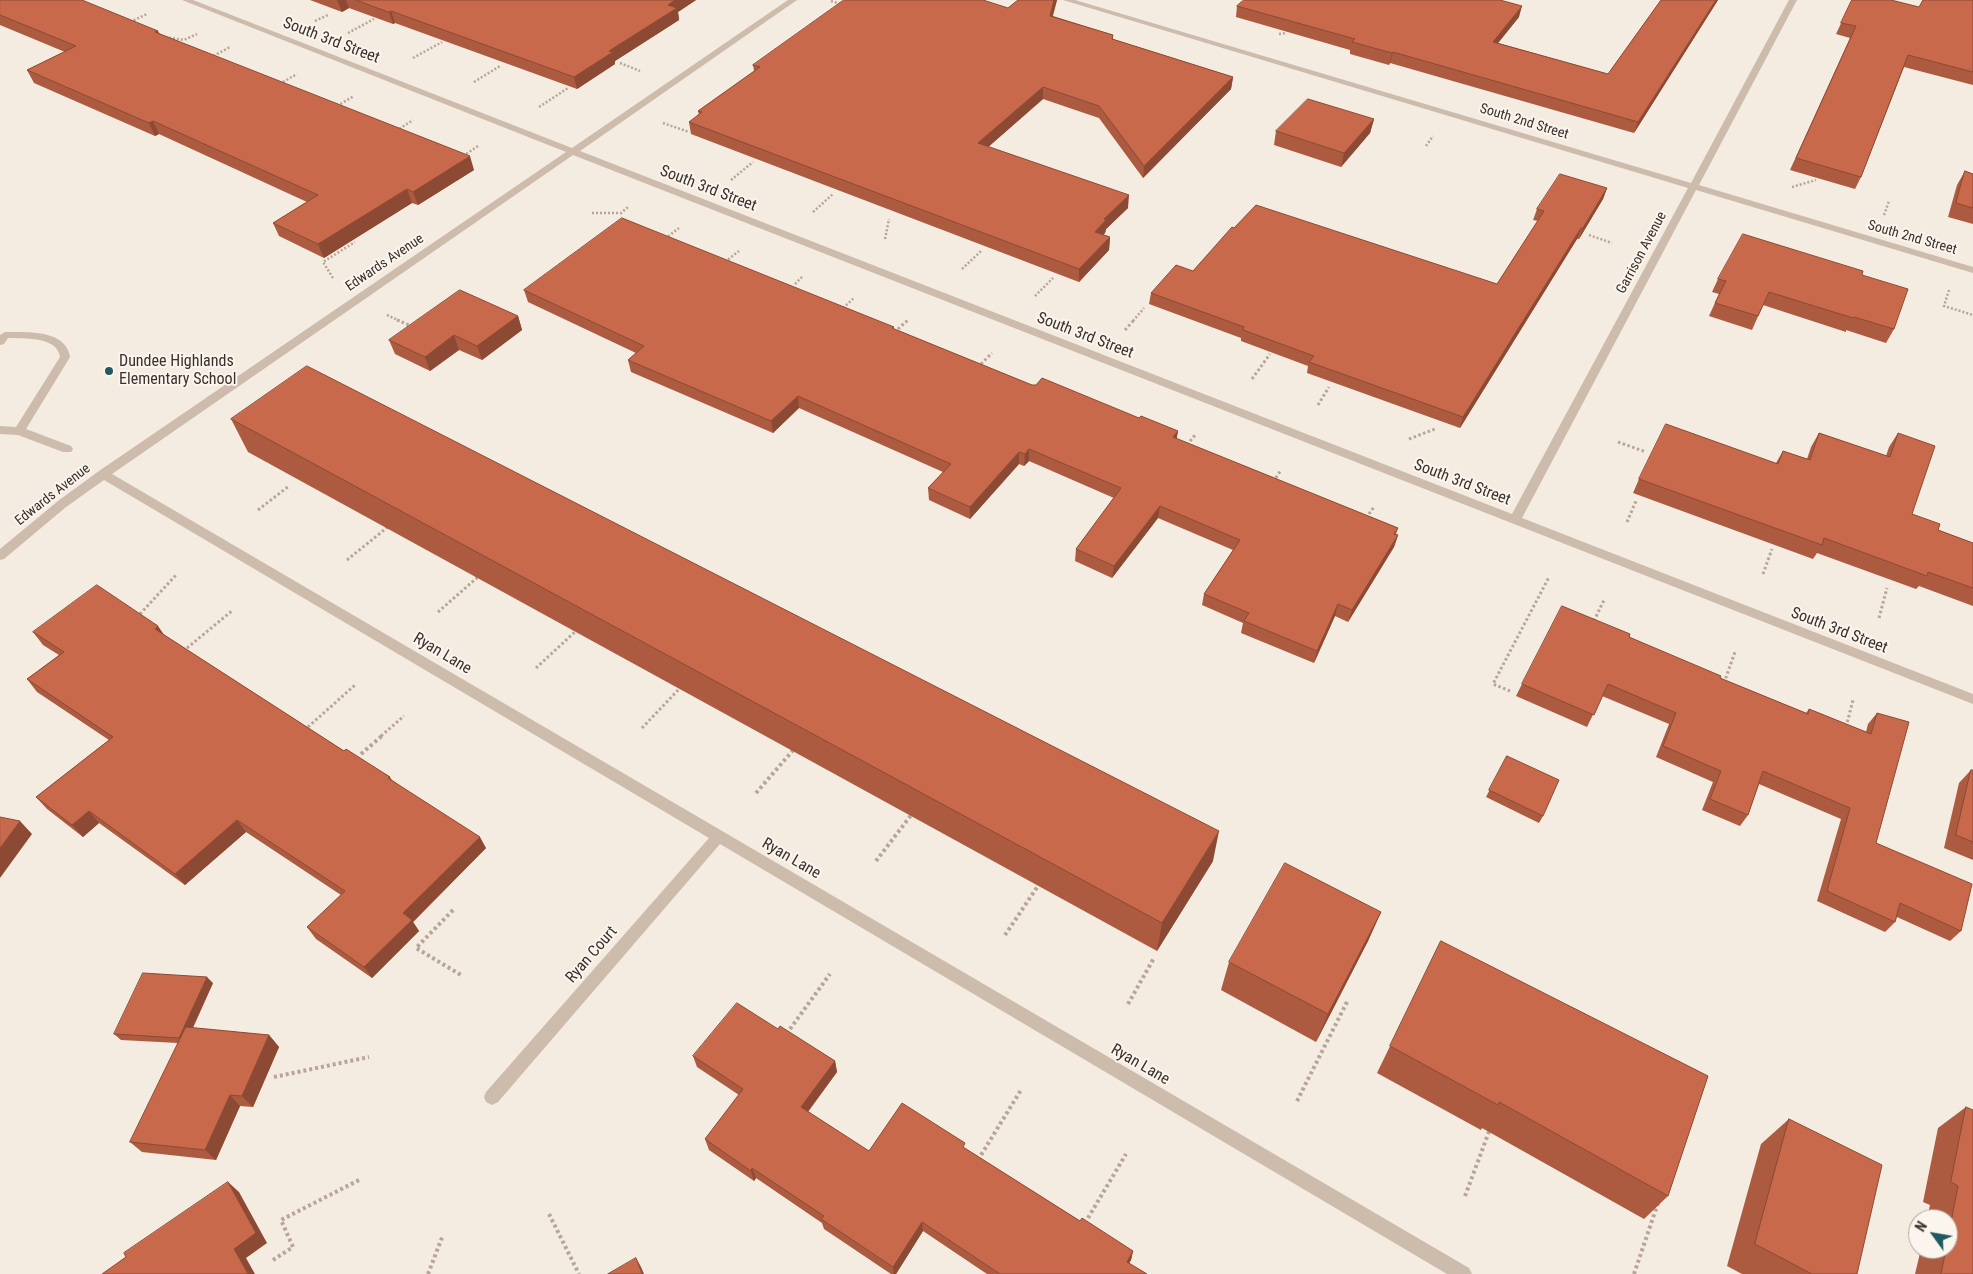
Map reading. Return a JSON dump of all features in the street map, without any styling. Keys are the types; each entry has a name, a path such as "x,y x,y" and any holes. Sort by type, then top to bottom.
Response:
{"street":[{"name":"South 3rd Street","path":"186,0 1973,699"},
{"name":"Edwards Avenue","path":"0,556 41,521 103,474 792,0"},
{"name":"South 2nd Street","path":"1068,0 1973,270"},
{"name":"Garrison Avenue","path":"1515,520 1794,0"},
{"path":"0,342 5,335 44,338 53,341 64,350 64,357 20,431"},
{"path":"0,430 20,431 67,449"},
{"name":"Ryan Lane","path":"103,474 1463,1274"},
{"name":"Ryan Court","path":"492,1097 718,837"}],"path":[{"path":"831,1 847,6"},
{"path":"125,24 147,14"},
{"path":"315,21 328,14"},
{"path":"348,34 374,19"},
{"path":"164,37 184,40 197,34"},
{"path":"413,58 442,42"},
{"path":"207,59 230,47"},
{"path":"620,63 642,72"},
{"path":"474,82 500,66"},
{"path":"283,82 297,74"},
{"path":"539,107 568,88"},
{"path":"332,108 354,96"},
{"path":"396,131 413,120"},
{"path":"660,122 689,132"},
{"path":"1426,146 1436,132"},
{"path":"458,158 478,146"},
{"path":"731,180 753,162"},
{"path":"1784,190 1816,180"},
{"path":"813,212 834,194"},
{"path":"1883,218 1889,200"},
{"path":"592,213 621,213 628,207"},
{"path":"885,239 889,220"},
{"path":"662,240 679,228"},
{"path":"1589,235 1612,243"},
{"path":"333,278 323,262 355,242"},
{"path":"725,263 739,251"},
{"path":"962,269 980,251"},
{"path":"795,284 802,277"},
{"path":"1035,296 1053,278"},
{"path":"1950,288 1944,306 1973,315"},
{"path":"838,312 854,298"},
{"path":"1125,330 1144,308"},
{"path":"387,315 414,327 421,324"},
{"path":"898,328 908,320"},
{"path":"981,364 992,354"},
{"path":"1252,379 1270,354"},
{"path":"1318,404 1329,388"},
{"path":"1409,439 1435,429"},
{"path":"1183,450 1195,435"},
{"path":"1618,442 1646,452"},
{"path":"1272,484 1281,470"},
{"path":"258,510 289,486"},
{"path":"1627,522 1636,501"},
{"path":"1365,521 1374,507"},
{"path":"347,560 393,523"},
{"path":"1763,574 1772,549"},
{"path":"438,612 483,573"},
{"path":"140,614 176,576"},
{"path":"1510,691 1493,684 1549,577"},
{"path":"1879,618 1887,588"},
{"path":"1592,626 1604,600"},
{"path":"186,648 233,610"},
{"path":"536,668 579,628"},
{"path":"1722,688 1735,652"},
{"path":"642,728 687,680"},
{"path":"308,727 355,685"},
{"path":"1845,730 1854,700"},
{"path":"360,754 404,716"},
{"path":"756,793 800,744"},
{"path":"876,861 917,808"},
{"path":"1005,935 1043,878"},
{"path":"453,910 416,948 460,975"},
{"path":"1128,1004 1154,958"},
{"path":"790,1029 830,974"},
{"path":"1297,1101 1348,1000"},
{"path":"274,1077 370,1057"},
{"path":"974,1165 1021,1090"},
{"path":"1465,1196 1491,1127"},
{"path":"1088,1218 1126,1154"},
{"path":"273,1260 293,1247 280,1220 361,1180"},
{"path":"1634,1274 1659,1199"},
{"path":"549,1214 579,1274"},
{"path":"428,1274 443,1235"}],"building":[{"path":"0,0 82,0 158,31 155,32 470,156 413,192 407,189 318,244 273,223 318,195 153,121 149,123 27,70 76,46 0,15"},
{"path":"356,0 675,0 668,5 677,8 609,51 613,52 574,77"},
{"path":"844,0 983,0 1008,8 1018,0 1054,0 1050,16 1113,35 1112,39 1233,77 1144,166 1099,106 1043,87 978,143 1129,195 1104,219 1106,220 1095,232 1110,237 1079,269 689,122 702,112 698,111 760,67 753,65"},
{"path":"1244,0 1500,0 1522,6 1493,42 1608,74 1661,0 1716,0 1638,122 1352,42 1355,39 1237,6"},
{"path":"1852,0 1891,0 1919,7 1923,0 1973,0 1973,72 1908,55 1861,177 1796,158 1856,26 1841,23"},
{"path":"1308,99 1374,119 1344,153 1276,131"},
{"path":"1965,171 1973,174 1973,208 1956,203"},
{"path":"1560,174 1607,188 1463,417 1309,362 1314,356 1243,330 1244,327 1151,293 1176,265 1193,271 1232,227 1234,228 1256,205 1497,284 1544,211 1537,209"},
{"path":"622,218 894,327 892,328 1032,385 1036,385 1042,378 1139,418 1141,416 1178,431 1173,437 1398,528 1394,534 1398,535 1352,610 1338,604 1317,651 1244,621 1249,613 1204,594 1240,540 1160,506 1114,566 1076,549 1121,488 1029,449 1025,454 1019,452 970,507 928,488 951,464 798,396 771,421 628,360 644,346 524,290"},
{"path":"1743,234 1863,271 1862,275 1908,289 1894,329 1769,292 1758,316 1715,303 1726,281 1718,279"},
{"path":"460,290 518,316 477,346 454,335 425,357 389,340"},
{"path":"307,366 1219,831 1162,923 231,419"},
{"path":"1666,424 1778,464 1783,451 1810,460 1819,433 1890,457 1898,433 1935,446 1912,514 1940,524 1938,530 1973,543 1973,588 1928,572 1927,576 1824,538 1822,545 1639,479"},
{"path":"97,585 158,626 155,629 344,751 346,749 390,777 388,778 480,837 403,913 412,920 364,967 307,927 345,891 237,820 175,874 89,811 72,825 36,797 113,737 27,679 64,652 33,632"},
{"path":"1562,606 1630,634 1629,637 1721,676 1720,678 1808,714 1809,709 1871,734 1877,713 1909,722 1876,843 1972,884 1961,931 1900,903 1895,922 1827,891 1850,808 1763,771 1748,815 1710,799 1721,771 1663,746 1676,713 1608,684 1594,715 1522,684"},
{"path":"1507,756 1559,780 1543,816 1489,790"},
{"path":"1971,770 1973,770 1973,842 1956,835"},
{"path":"0,817 20,821 0,848"},
{"path":"1285,863 1381,912 1328,1014 1229,962"},
{"path":"1441,941 1708,1076 1668,1196 1499,1102 1498,1105 1390,1046"},
{"path":"143,973 207,977 179,1038 114,1034"},
{"path":"737,1003 778,1029 780,1026 835,1061 801,1107 869,1151 902,1103 965,1143 963,1147 1080,1221 1082,1218 1133,1251 1127,1262 1147,1274 1000,1274 922,1222 893,1267 821,1219 824,1216 752,1168 751,1171 705,1139 743,1089 693,1056"},
{"path":"186,1027 269,1035 242,1096 230,1095 205,1150 130,1142"},
{"path":"1966,1107 1973,1110 1973,1274 1941,1274 1944,1259 1958,1259 1958,1209 1954,1209 1958,1186 1951,1182"},
{"path":"1789,1119 1882,1165 1857,1274 1812,1274 1755,1244"},
{"path":"228,1182 256,1233 234,1249 248,1274 102,1274 126,1257 124,1253"},
{"path":"636,1258 642,1274 608,1274"}],"place":[{"name":"Dundee Highlands Elementary School","path":"109,371"}]}
